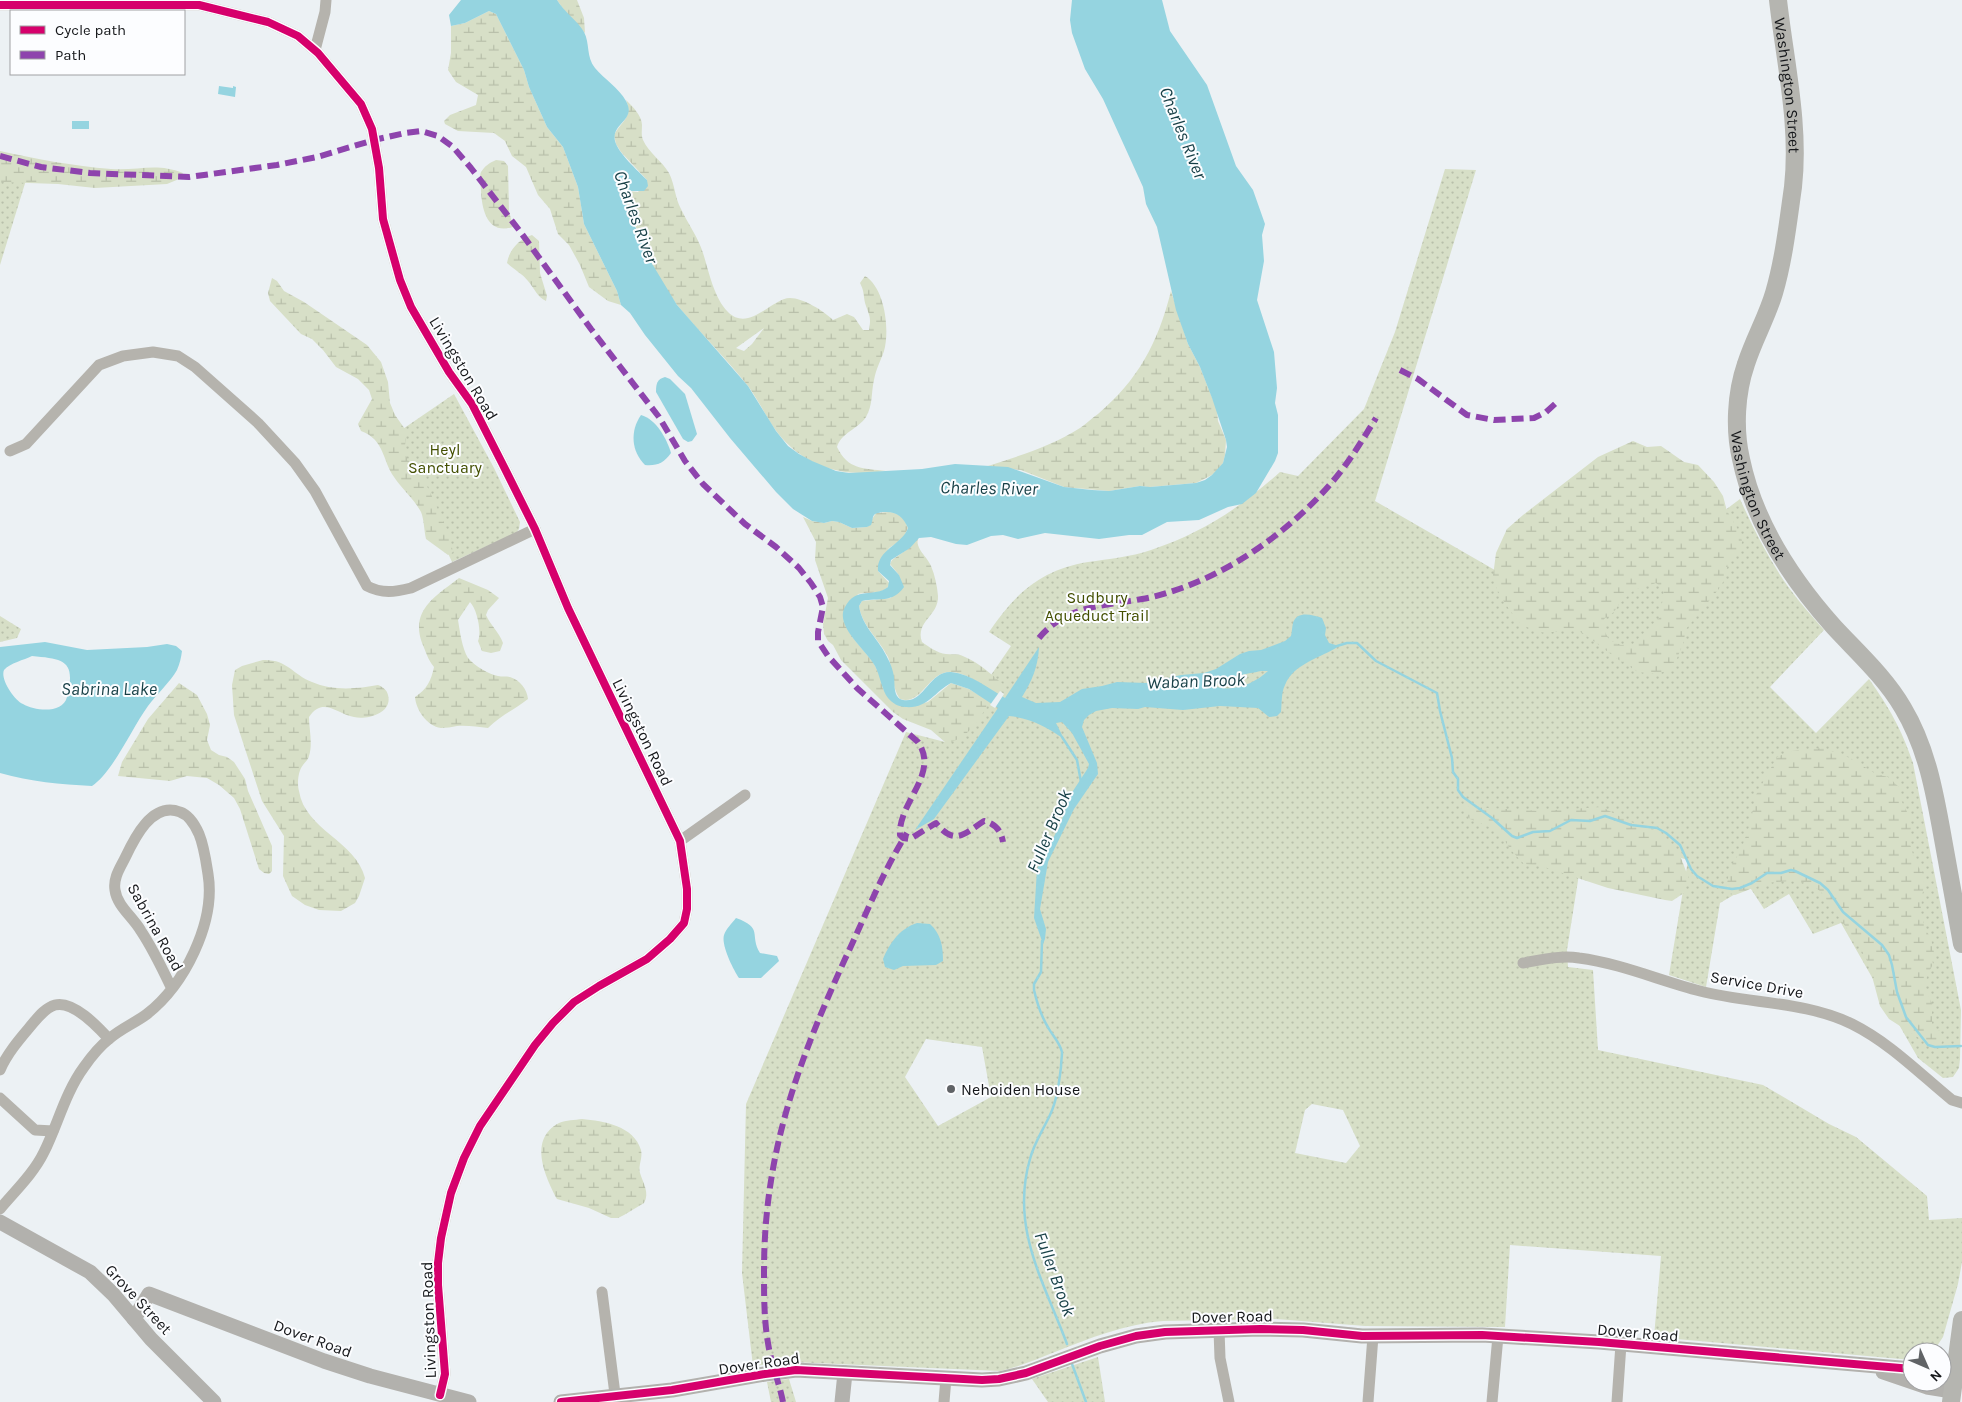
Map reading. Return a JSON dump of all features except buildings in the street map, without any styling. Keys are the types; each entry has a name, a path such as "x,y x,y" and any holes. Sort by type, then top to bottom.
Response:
{"main road":[{"name":"Washington Street","path":"1778,0 1791,100 1796,159 1774,292 1746,364 1741,386 1737,427 1741,460 1760,515 1790,570 1826,617 1892,691 1914,728 1925,758 1934,793 1962,944"},
{"path":"1952,1356 1962,1320"}],"street":[{"path":"315,50 325,12 326,0"},
{"name":"Livingston Road","path":"0,5 199,5 268,22 298,36 315,50 361,104 372,128 379,168 383,219 400,280 411,307 449,372 472,404 535,529 568,608 680,841 687,889 687,909 684,923 670,939 647,959 574,1002 553,1023 480,1126 464,1158 451,1193 441,1238 438,1263 445,1374 440,1395"},
{"path":"10,451 26,444 99,365 123,356 153,352 178,356 195,367 258,423 294,463 315,491 367,586 377,591 394,592 411,588 535,529"},
{"path":"680,841 745,795"},
{"name":"Sabrina Road","path":"0,1209 32,1170 46,1149 69,1093 83,1068 109,1039 153,1008 171,987 185,968 197,946 204,925 209,887 206,862 196,827 183,813 169,810 156,814 145,825 128,851 117,873 114,884 118,900 142,931 171,987"},
{"name":"Service Drive","path":"1523,964 1556,958 1585,959 1711,994 1802,1009 1831,1016 1879,1040 1900,1055 1952,1100 1962,1103"},
{"path":"0,1070 9,1053 24,1034 38,1018 54,1005 71,1008 93,1022 109,1039"},
{"path":"0,1098 35,1130 46,1149"},
{"path":"35,1130 53,1131"},
{"name":"Grove Street","path":"0,1222 90,1272 109,1290 151,1339 214,1402"},
{"path":"602,1292 616,1399"},
{"name":"Dover Road","path":"134,1319 149,1294 324,1361 370,1376 469,1402"},
{"name":"Dover Road","path":"561,1402 616,1399 785,1371 806,1370 982,1380 1008,1378 1128,1337 1165,1332 1219,1330 1288,1329 1373,1336 1498,1336 1621,1344 1870,1367 1902,1368"},
{"path":"1219,1330 1220,1358 1228,1402"},
{"path":"1368,1402 1373,1336"},
{"path":"1492,1402 1498,1336"},
{"path":"1616,1402 1621,1344"},
{"name":"Dover Road","path":"1870,1367 1952,1396"},
{"path":"842,1402 845,1373"},
{"path":"944,1402 946,1378"}],"green space":[{"path":"557,0 577,0 584,18 585,33 569,17"},
{"path":"489,11 496,14 524,70 529,87 547,127 563,147 578,187 584,224 617,291 621,305 608,301 589,287 569,245 558,234 550,209 538,195 526,167 512,156 505,141 494,133 458,131 445,124 444,121 450,115 476,105 478,95 456,82 448,70 451,53 451,26 465,23"},
{"path":"626,100 640,118 643,140 669,173 679,205 701,247 719,300 728,312 744,319 760,313 783,299 790,298 801,300 813,306 833,320 847,314 854,317 863,330 869,330 870,318 860,283 865,276 872,282 881,299 884,310 886,342 877,368 871,403 866,417 842,438 837,447 841,455 851,464 863,468 886,471 855,473 840,471 812,462 799,454 777,432 740,376 677,305 662,283 648,256 626,202 625,197 627,194 638,192 647,180 616,144 614,135 626,119 628,106","holes":["764,328 744,351 736,348"]},
{"path":"0,151 83,166 111,169 155,167 183,173 179,179 167,184 95,188 58,184 0,182"},
{"path":"0,159 30,167 0,265"},
{"path":"496,160 504,161 508,166 509,211 513,227 504,229 498,228 488,220 483,206 480,182 481,172 487,165"},
{"name":"Sudbury Aqueduct Trail","path":"1445,169 1476,170 1375,501 1580,619 1740,499 1775,567 1797,599 1824,630 1770,687 1816,733 1869,679 1883,700 1904,739 1913,763 1961,1010 1959,1068 1953,1077 1943,1078 1918,1058 1841,923 1813,934 1789,894 1764,909 1749,886 1720,903 1706,987 1669,975 1688,860 1586,830 1567,950 1568,967 1593,970 1598,1050 1763,1085 1829,1124 1856,1137 1927,1196 1929,1220 1962,1218 1962,1262 1958,1284 1943,1337 1940,1342 1902,1342 1902,1359 1654,1337 1661,1256 1510,1245 1505,1327 1365,1326 1276,1319 1163,1321 1135,1325 1108,1332 1028,1363 1000,1371 792,1362 753,1366 742,1273 746,1104 906,732 945,742 1011,646 989,632 1009,606 1030,586 1056,571 1088,562 1120,558 1151,550 1204,527 1235,508 1280,472 1298,476 1364,409 1395,332","holes":["926,1039 982,1047 991,1097 938,1126 905,1077","1312,1104 1343,1110 1360,1146 1346,1163 1295,1153 1305,1110"]},
{"path":"532,235 539,241 540,273 547,296 546,301 538,295 526,278 507,263 515,246 523,239"},
{"path":"272,278 277,281 284,291 304,302 367,345 381,362 388,382 390,403 395,415 407,432 404,452 414,471 425,482 449,534 453,552 448,555 426,539 423,518 418,507 390,471 379,445 369,435 361,431 358,424 372,399 369,390 358,379 336,367 312,339 301,334 270,301 268,293"},
{"path":"1171,291 1188,344 1200,367 1217,410 1218,421 1226,440 1223,463 1218,470 1196,483 1150,487 1140,486 1109,491 1064,487 1021,470 988,466 1058,440 1084,425 1112,401 1145,359 1160,327"},
{"name":"Heyl Sanctuary","path":"454,394 494,468 520,522 516,533 452,562 394,435"},
{"path":"1633,441 1647,447 1661,446 1684,462 1698,465 1714,482 1723,496 1727,511 1740,533 1742,541 1741,551 1729,561 1722,585 1686,629 1683,644 1670,670 1656,674 1638,672 1583,633 1572,629 1546,633 1535,631 1521,624 1498,593 1493,576 1496,553 1507,529 1598,457","holes":["1656,583 1664,590 1660,617 1633,644 1621,645 1609,640 1605,632 1604,619 1614,612 1619,604 1634,590"]},
{"path":"889,512 901,517 908,528 903,539 889,548 878,571 890,584 880,592 858,594 845,624 853,638 873,662 882,680 883,689 905,707 928,702 951,683 969,689 990,702 972,728 961,738 954,741 946,743 931,730 903,719 893,712 841,660 833,645 824,634 823,624 828,598 815,560 816,542 803,517 824,523 839,522 852,528 867,527 876,513"},
{"path":"918,538 918,546 929,562 936,581 938,596 935,609 924,623 921,635 922,642 933,650 946,654 960,655 970,659 1003,684 997,693 969,677 950,672 942,673 936,677 914,698 908,700 900,699 897,694 888,657 867,626 859,606 862,601 891,598 899,575 890,564 892,560 909,548"},
{"path":"459,578 488,590 499,598 486,615 503,643 500,651 491,653 482,651 478,641 478,621 473,605 470,602 458,620 463,645 468,658 478,667 490,673 517,680 522,685 528,699 488,728 465,726 436,727 423,717 415,697 428,684 434,667 422,643 419,621 427,605"},
{"path":"0,616 21,629 17,638 0,642"},
{"path":"263,660 284,664 305,679 320,685 345,688 378,685 387,693 389,701 387,706 383,711 372,716 359,718 325,707 314,711 309,717 310,751 308,759 300,771 298,781 303,804 320,826 352,854 360,865 365,878 355,903 341,911 319,910 305,905 292,896 283,876 284,836 262,801 234,715 232,685 235,670"},
{"path":"179,683 197,695 207,714 210,725 207,740 211,750 234,762 245,779 248,791 272,846 272,871 269,874 259,869 240,809 234,798 219,785 207,778 187,776 170,781 118,776 122,762 148,719"},
{"path":"1823,748 1850,758 1876,774 1888,777 1899,787 1901,800 1911,820 1910,844 1915,861 1923,874 1924,883 1920,914 1934,953 1933,964 1927,976 1925,988 1932,1004 1932,1023 1935,1029 1940,1031 1942,1042 1938,1047 1925,1042 1889,1019 1880,1006 1869,965 1860,947 1821,892 1810,883 1790,881 1766,883 1735,895 1729,894 1726,889 1730,868 1741,850 1750,824 1756,795 1777,757 1792,751"},
{"path":"1457,802 1470,807 1540,811 1602,807 1628,821 1653,829 1666,841 1681,858 1689,879 1684,893 1672,901 1665,900 1608,888 1541,866 1524,864 1510,849 1499,831 1470,819"},
{"path":"582,1119 608,1123 625,1130 632,1135 641,1150 640,1173 646,1192 646,1199 644,1203 618,1218 611,1218 589,1208 557,1199 544,1169 542,1148 544,1138 550,1130 559,1123"},
{"path":"1098,1357 1105,1402 1048,1402 1032,1379"},
{"path":"789,1379 796,1402 771,1402 767,1382"}],"water":[{"name":"Charles River","path":"461,0 557,0 581,28 586,36 592,64 619,92 629,108 626,118 617,130 615,141 624,156 647,180 648,186 644,191 631,191 625,197 630,217 648,257 677,305 748,386 776,431 788,446 799,454 836,471 849,473 922,469 955,464 1008,467 1064,487 1109,491 1140,486 1150,487 1196,483 1205,480 1223,463 1227,447 1212,398 1200,367 1188,344 1176,310 1157,227 1146,204 1143,187 1103,99 1085,69 1072,33 1070,20 1072,0 1162,0 1170,31 1207,85 1236,166 1253,190 1265,224 1262,235 1264,261 1257,300 1274,352 1277,388 1275,403 1278,415 1278,453 1275,461 1256,493 1242,504 1228,507 1199,520 1167,522 1142,535 1099,539 1045,533 1018,539 1003,535 991,536 967,545 931,537 919,538 910,548 891,560 890,565 899,575 904,587 895,596 890,598 862,601 859,606 861,614 867,627 885,652 894,675 896,694 903,700 910,700 916,697 937,677 943,673 951,672 972,678 1005,698 1039,647 1034,674 1022,697 1036,703 1060,702 1082,689 1117,682 1147,683 1181,675 1204,673 1216,669 1240,654 1261,650 1285,641 1291,636 1295,619 1306,614 1322,618 1326,628 1325,635 1329,643 1339,646 1295,671 1285,685 1281,712 1277,716 1269,717 1258,708 1220,706 1183,710 1145,707 1138,709 1112,708 1096,711 1084,720 1082,727 1097,763 1098,774 1074,809 1048,862 1040,909 1046,929 1043,944 1034,918 1037,869 1060,825 1071,794 1089,764 1072,733 1062,722 1056,723 1064,739 1038,724 1009,716 934,819 915,830 998,708 969,689 951,683 920,705 905,707 896,704 886,695 875,666 853,638 844,622 843,614 845,607 854,597 860,594 877,592 888,587 889,581 878,571 878,564 885,553 905,534 908,528 906,524 901,517 892,512 875,514 871,525 867,527 852,528 839,522 824,523 812,521 793,509 776,492 691,388 678,376 630,313 621,305 617,291 584,224 578,187 563,147 547,127 529,87 524,70 496,14 489,11 465,23 451,26 449,15","holes":["1268,671 1256,680 1235,688 1213,686 1229,678"]},
{"path":"219,86 236,87 235,97 218,94"},
{"path":"72,121 89,121 89,129 72,129"},
{"path":"665,377 670,379 685,394 697,434 692,441 688,442 683,439 656,392 658,382"},
{"path":"641,415 646,417 660,430 671,453 666,459 657,464 645,465 637,454 634,434 637,421"},
{"name":"Sabrina Lake","path":"45,642 87,650 167,644 176,646 182,651 177,670 148,706 107,771 92,786 34,781 0,773 0,647","holes":["32,656 60,661 69,669 67,697 60,706 54,709 34,708 19,702 6,684 3,674 4,670 10,665"]},
{"path":"736,918 750,925 753,929 760,953 777,956 779,961 761,978 739,978 728,957 724,945 724,935"},
{"path":"917,923 930,924 937,932 942,945 943,961 936,965 903,966 894,970 885,967 883,959 892,942 905,929"}],"pier":[{"path":"1000,691 1004,694 995,708 990,705"}],"waterway":[{"name":"Waban Brook","path":"1337,646 1357,643 1376,661 1437,693 1452,758 1453,772 1458,779 1458,790 1463,797 1492,818 1512,836 1517,838 1533,832 1550,831 1571,820 1590,821 1605,816 1631,825 1657,828 1666,833 1680,845 1691,869 1697,876 1713,886 1732,889 1740,888 1767,873 1795,871 1820,883 1828,890 1843,912 1882,945 1889,955 1897,992 1906,1017 1928,1045 1935,1047 1961,1046"},
{"name":"Fuller Brook","path":"1062,737 1077,760 1081,782"},
{"name":"Fuller Brook","path":"1042,941 1041,972 1034,984 1034,990 1046,1025 1060,1046 1062,1056 1054,1103 1030,1159 1025,1184 1024,1208 1032,1254 1067,1344"},
{"name":"Fuller Brook","path":"1072,1364 1086,1402"}],"marked path":[{"path":"0,156 41,167 90,173 189,177 277,165 317,157 405,133 421,131 438,136 453,147 519,230 591,329 659,417 685,461 703,484 745,524 776,547 799,568 811,583 820,597 823,607 818,641 828,656 857,688 918,742 923,754 924,765 921,777 905,811 900,835 903,838 910,839 936,823 949,834 960,836 984,821 992,824 997,829 1001,834 1003,842"},
{"path":"1400,370 1418,379 1467,415 1494,420 1534,418 1546,412 1556,403"},
{"path":"1039,638 1050,627 1073,613 1147,598 1201,581 1263,545 1318,498 1345,466 1376,418"},
{"path":"783,1402 769,1350 764,1299 766,1229 770,1188 777,1149 786,1111 812,1036 874,895 907,833"}],"cycle path":[{"path":"0,5 199,5 268,22 298,36 318,53 361,104 372,129 379,168 383,219 400,280 411,307 449,372 472,404 503,465 535,529 568,608 680,841 687,889 687,909 684,923 670,939 647,959 574,1002 553,1023 535,1045 480,1126 464,1158 451,1193 441,1238 438,1263 445,1374 440,1395"},
{"path":"561,1402 672,1390 796,1370 982,1380 999,1379 1026,1373 1100,1346 1136,1336 1165,1332 1260,1329 1303,1330 1362,1336 1482,1335 1599,1342 1902,1368"}],"place":[{"name":"Nehoiden House","path":"951,1089"}]}
